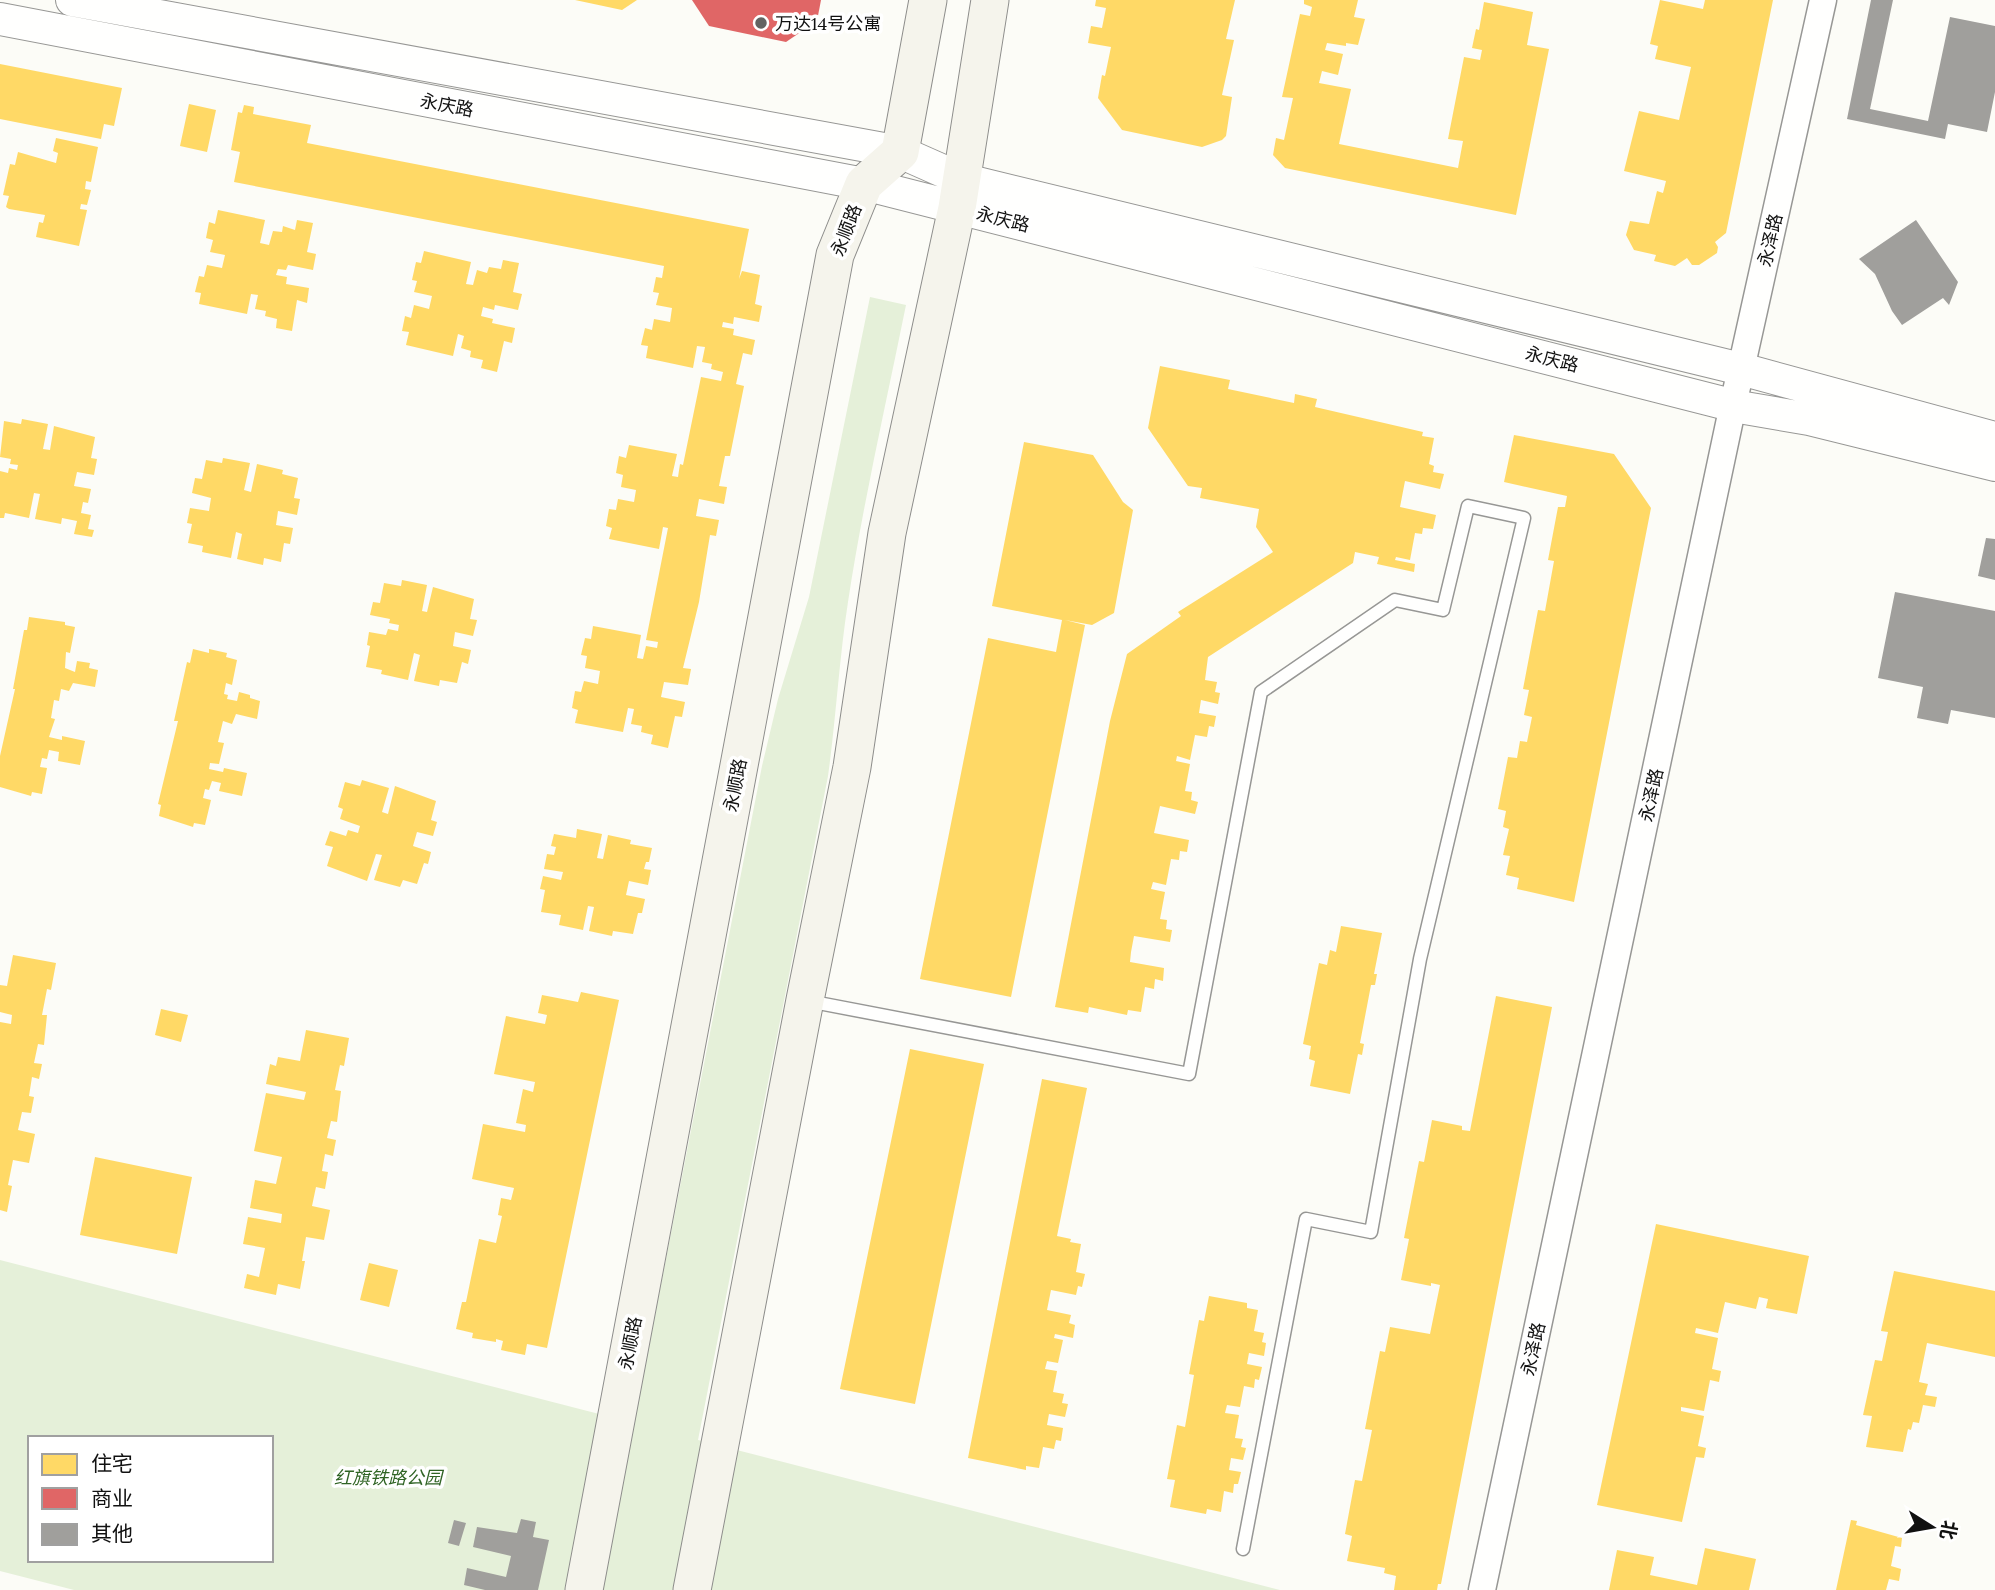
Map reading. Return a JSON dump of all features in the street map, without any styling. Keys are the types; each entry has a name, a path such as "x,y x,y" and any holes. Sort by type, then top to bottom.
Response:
{"main road":[{"path":"900,152 928,0"},
{"path":"692,1590 852,766 887,533 959,193 990,0"},
{"name":"永顺路","path":"583,1590 835,255 864,184 900,152"}],"street":[{"name":"永庆路","path":"72,0 900,152 959,193 1733,405 1810,419 1995,465"},
{"name":"永泽路","path":"1482,1590 1733,405 1823,0"},
{"name":"永庆路","path":"0,19 864,184 959,193 1741,369 1995,438"}],"lane":[{"path":"805,1000 1189,1074 1261,692 1395,600 1443,610 1468,506 1524,518 1420,959 1371,1232 1306,1219 1243,1549"}],"green space":[{"name":"红旗铁路公园","path":"870,297 906,305 854,565 828,776 698,1440 1280,1590 74,1590 0,1571 0,1260 634,1423 762,766 778,699 809,597"}],"building: 住宅":[{"path":"575,0 637,0 622,10"},
{"path":"1096,0 1235,0 1226,39 1234,40 1222,95 1232,97 1226,136 1222,140 1202,147 1122,130 1098,98 1111,47 1088,43 1091,26 1102,28 1106,8 1095,6"},
{"path":"1304,0 1358,0 1354,17 1365,19 1358,45 1327,43 1325,50 1343,54 1338,75 1322,71 1319,83 1351,89 1339,144 1458,168 1463,141 1448,139 1464,57 1480,60 1482,50 1472,48 1476,29 1479,30 1484,2 1533,12 1527,45 1549,49 1516,215 1285,168 1273,155 1276,138 1284,140 1293,98 1282,97 1300,14 1310,16 1312,7 1304,4"},
{"path":"1660,0 1703,9 1705,0 1773,0 1726,233 1715,242 1717,253 1699,265 1692,265 1687,258 1675,266 1654,261 1656,255 1634,250 1626,235 1630,221 1649,224 1657,191 1663,193 1666,181 1624,171 1639,111 1679,120 1691,67 1655,59 1658,46 1650,44"},
{"path":"0,64 122,88 114,126 104,124 101,139 0,119"},
{"path":"189,104 216,110 207,152 180,146"},
{"path":"244,105 254,107 253,114 311,125 307,143 749,229 739,279 742,271 760,275 755,304 762,306 759,322 734,317 733,324 723,322 722,327 734,329 733,335 755,340 752,355 743,353 736,384 744,386 730,456 725,456 719,486 727,487 724,504 699,499 696,516 719,520 716,536 710,535 699,602 683,668 691,669 688,685 664,682 661,697 685,702 682,717 675,716 668,748 651,744 653,735 641,732 642,726 631,724 634,709 628,708 623,732 575,723 578,710 572,708 575,691 581,692 584,681 598,684 600,671 585,668 587,656 581,655 585,638 591,639 593,626 641,635 637,658 643,659 646,646 657,648 658,642 646,640 668,528 663,527 659,549 609,539 612,528 606,526 609,509 616,510 618,499 634,502 636,490 621,487 623,475 616,473 619,456 626,458 629,445 677,454 672,476 678,477 680,464 683,465 701,377 721,381 723,372 711,369 712,364 702,362 705,347 697,346 693,368 646,358 648,346 641,345 645,328 652,330 654,319 670,322 672,308 656,305 659,293 653,292 656,277 662,278 664,266 234,182 240,152 231,150 238,112 242,113"},
{"path":"56,138 98,147 91,182 86,181 85,189 91,190 87,205 81,204 80,209 87,210 79,246 36,237 39,222 43,223 45,215 9,209 6,207 9,196 3,195 10,164 15,165 18,152 56,163 58,153 53,151"},
{"path":"218,210 265,220 260,243 269,245 273,231 282,232 283,226 295,230 297,220 313,223 307,252 316,254 313,270 288,265 286,270 278,269 276,275 287,277 286,284 309,288 307,303 297,300 292,331 276,328 277,319 265,316 266,311 255,309 258,295 251,294 247,314 199,304 201,293 195,292 199,276 204,277 207,265 222,268 225,255 210,252 213,240 206,238 209,222 215,224"},
{"path":"424,251 471,262 466,284 473,285 477,270 487,273 489,267 501,269 503,260 519,263 513,292 522,294 518,310 495,305 494,310 483,307 481,316 493,319 492,323 515,328 512,343 504,341 497,372 481,368 483,360 470,357 471,351 461,348 464,336 458,334 453,356 406,345 409,332 402,331 405,316 411,318 414,305 429,309 432,296 414,292 417,281 412,280 416,262 421,263"},
{"path":"1160,366 1230,380 1228,389 1294,403 1295,394 1317,399 1315,407 1423,432 1422,436 1434,438 1429,464 1434,466 1433,472 1444,474 1440,489 1405,481 1400,507 1436,515 1433,529 1423,528 1422,534 1415,533 1410,560 1396,557 1395,560 1415,564 1414,572 1377,564 1379,557 1355,552 1353,563 1208,657 1205,680 1217,682 1215,692 1220,693 1218,704 1201,700 1199,713 1216,716 1214,727 1209,726 1207,737 1195,735 1190,760 1177,756 1176,761 1190,764 1185,791 1192,792 1191,800 1198,802 1195,814 1160,806 1154,833 1189,840 1187,852 1180,851 1179,860 1171,859 1166,885 1153,882 1151,889 1165,892 1160,919 1167,920 1166,929 1172,930 1170,942 1134,936 1131,952 1130,962 1164,968 1163,981 1155,979 1154,989 1145,987 1141,1012 1128,1010 1127,1015 1089,1007 1088,1013 1055,1007 1110,721 1127,654 1181,616 1178,612 1273,552 1256,527 1259,509 1200,498 1202,488 1188,486 1148,428"},
{"path":"22,419 48,424 43,449 50,450 54,426 95,437 91,458 97,459 94,475 77,472 74,486 91,489 88,503 83,502 81,513 91,515 88,529 94,530 92,537 74,534 77,521 62,518 61,524 35,519 40,494 34,493 29,518 5,513 4,518 0,518 0,471 8,473 9,468 17,470 18,465 10,464 11,459 0,457 4,421 21,424"},
{"path":"1514,435 1614,454 1651,508 1574,902 1517,889 1519,878 1506,875 1510,856 1503,855 1509,829 1503,827 1506,811 1498,809 1508,757 1517,758 1520,741 1527,742 1532,717 1524,715 1529,690 1523,689 1538,610 1545,611 1554,561 1548,560 1558,507 1565,507 1567,496 1504,482"},
{"path":"1024,442 1093,455 1123,502 1133,510 1114,613 1092,625 1065,620 1085,625 1011,997 920,979 988,638 1056,652 1062,620 992,606"},
{"path":"223,458 250,463 244,490 251,492 257,464 283,470 282,474 298,478 294,498 300,499 297,515 278,511 276,525 293,528 290,544 284,543 281,562 264,558 263,565 237,559 242,534 236,532 231,558 202,552 203,546 188,543 192,524 187,523 190,508 209,511 211,498 192,493 195,478 202,479 206,460 222,463"},
{"path":"402,580 427,585 422,611 427,612 433,587 474,599 470,619 477,620 473,636 455,632 453,646 471,650 468,664 462,662 457,683 440,680 439,686 414,681 420,655 414,653 408,680 381,674 382,670 366,667 370,646 367,645 369,632 386,635 388,629 398,631 399,625 389,623 390,619 370,615 373,602 380,603 384,583 401,586"},
{"path":"29,617 65,622 65,625 75,627 70,653 66,652 65,668 75,672 77,661 90,663 89,668 98,670 95,687 73,683 69,691 61,689 59,701 54,700 51,718 55,719 49,737 62,740 62,736 85,741 80,765 58,761 59,752 49,750 47,759 42,758 40,767 47,768 42,794 32,792 31,796 0,787 0,756 15,689 24,630 27,630"},
{"path":"193,649 209,653 209,649 227,653 226,657 237,660 232,685 226,683 224,694 228,695 227,699 237,701 239,692 260,701 257,719 236,714 232,724 223,721 218,742 224,743 219,764 210,763 209,769 223,772 224,768 247,773 242,796 219,791 221,783 212,781 209,790 205,789 203,798 211,800 205,825 194,823 193,827 159,816 161,805 158,804 178,721 174,721 187,662 190,663"},
{"path":"362,780 389,788 382,812 388,814 395,786 436,801 431,820 437,822 433,836 417,832 413,846 431,852 417,884 403,880 400,887 374,880 382,855 376,854 367,881 327,866 333,847 325,845 330,831 346,836 348,830 358,833 360,826 340,819 343,809 338,807 345,782 360,786"},
{"path":"577,829 602,834 597,858 603,859 608,835 631,840 630,844 652,848 649,862 646,862 644,869 651,870 648,885 629,881 626,895 645,899 633,934 613,931 612,936 589,931 594,907 588,906 583,930 559,925 561,915 541,912 545,890 540,889 543,876 561,880 563,872 544,869 547,854 554,855 556,847 551,846 554,834 576,838"},
{"path":"1341,926 1382,933 1374,974 1377,974 1375,985 1371,985 1360,1043 1364,1044 1362,1055 1358,1054 1350,1094 1310,1086 1315,1061 1309,1059 1311,1046 1303,1044 1319,963 1327,965 1330,950 1336,952"},
{"path":"13,955 56,963 51,990 47,989 42,1015 47,1015 44,1045 38,1044 34,1063 42,1064 39,1079 32,1077 29,1096 34,1097 31,1113 22,1112 18,1130 35,1134 29,1163 13,1160 8,1185 12,1186 7,1212 0,1210 0,1022 11,1024 12,1015 0,1012 0,985 7,986"},
{"path":"581,992 619,1000 547,1348 527,1344 525,1355 501,1350 503,1341 472,1338 473,1333 456,1329 462,1302 466,1302 479,1239 496,1243 502,1216 498,1215 501,1198 511,1200 514,1188 472,1179 483,1124 525,1132 526,1125 516,1123 523,1089 533,1092 535,1082 494,1074 506,1016 545,1024 547,1015 538,1013 542,995 578,1002"},
{"path":"1496,996 1552,1007 1441,1584 1438,1584 1437,1590 1394,1590 1396,1576 1384,1573 1385,1568 1347,1561 1352,1536 1345,1534 1355,1480 1362,1481 1372,1430 1365,1429 1380,1351 1385,1352 1390,1327 1430,1334 1440,1285 1431,1283 1431,1286 1401,1280 1409,1239 1404,1238 1419,1161 1424,1162 1432,1120 1462,1126 1462,1130 1470,1131"},
{"path":"161,1009 188,1015 181,1042 155,1035"},
{"path":"306,1030 349,1038 344,1066 340,1065 335,1090 341,1091 337,1122 331,1121 327,1138 336,1140 333,1156 325,1154 322,1171 328,1172 325,1189 316,1187 312,1206 330,1210 324,1240 306,1237 300,1289 278,1284 276,1295 244,1288 247,1274 259,1277 265,1248 243,1244 248,1217 281,1223 282,1214 250,1208 255,1180 276,1184 282,1157 254,1151 266,1093 304,1100 306,1092 266,1084 270,1064 276,1066 278,1057 300,1061"},
{"path":"910,1049 984,1064 915,1404 840,1389"},
{"path":"1042,1079 1087,1088 1057,1236 1081,1244 1076,1272 1085,1274 1082,1287 1078,1286 1076,1295 1051,1290 1047,1310 1071,1315 1069,1323 1075,1325 1073,1338 1055,1334 1054,1338 1063,1340 1058,1363 1047,1361 1045,1369 1057,1371 1053,1392 1064,1394 1062,1403 1068,1404 1065,1417 1049,1414 1047,1425 1063,1428 1061,1441 1056,1440 1054,1449 1043,1447 1039,1468 1026,1466 1026,1470 968,1458"},
{"path":"95,1157 192,1177 177,1254 80,1235"},
{"path":"1656,1224 1809,1256 1797,1314 1766,1308 1768,1299 1759,1297 1756,1309 1725,1302 1718,1333 1696,1328 1695,1333 1718,1338 1712,1369 1721,1371 1719,1382 1710,1380 1704,1411 1681,1407 1681,1411 1704,1416 1698,1446 1706,1448 1704,1458 1696,1457 1682,1522 1597,1505"},
{"path":"369,1263 398,1270 389,1307 360,1300"},
{"path":"1894,1271 1995,1291 1995,1357 1927,1343 1919,1382 1928,1384 1925,1395 1937,1397 1935,1407 1923,1405 1919,1423 1913,1422 1911,1430 1908,1429 1903,1452 1866,1447 1872,1416 1863,1415 1875,1360 1882,1361 1888,1332 1881,1331"},
{"path":"1209,1296 1247,1303 1247,1308 1258,1310 1254,1331 1264,1333 1262,1342 1266,1343 1264,1356 1249,1353 1247,1364 1262,1367 1259,1380 1255,1379 1254,1388 1244,1386 1240,1407 1227,1405 1225,1413 1239,1415 1235,1438 1243,1439 1241,1447 1246,1448 1243,1460 1231,1458 1229,1470 1241,1472 1238,1484 1234,1484 1233,1493 1224,1491 1221,1512 1207,1509 1206,1514 1170,1507 1175,1480 1167,1479 1177,1425 1185,1427 1194,1375 1189,1374 1199,1320 1204,1321"},
{"path":"1851,1520 1857,1521 1856,1525 1902,1538 1901,1547 1895,1546 1891,1566 1901,1569 1899,1581 1889,1579 1886,1590 1836,1590"},
{"path":"1705,1548 1756,1559 1749,1590 1609,1590 1617,1550 1654,1557 1650,1575 1697,1585"}],"building: 商业":[{"name":"万达14号公寓","path":"692,0 821,0 817,21 786,42 709,26"}],"building: 其他":[{"path":"1871,0 1893,0 1870,109 1928,121 1950,17 1995,26 1995,92 1987,132 1948,124 1945,139 1847,119"},
{"path":"1916,220 1958,282 1949,305 1943,298 1902,325 1892,311 1875,274 1859,259"},
{"path":"1986,538 1995,539 1995,580 1978,576"},
{"path":"1895,592 1995,611 1995,718 1951,710 1948,724 1917,718 1923,687 1878,678"},
{"path":"521,1519 536,1522 533,1537 549,1540 538,1590 485,1590 464,1585 467,1568 506,1577 511,1556 473,1547 477,1527 517,1533"},
{"path":"454,1520 466,1523 459,1546 448,1543"}],"place":[{"name":"万达14号公寓","path":"761,23"}]}
